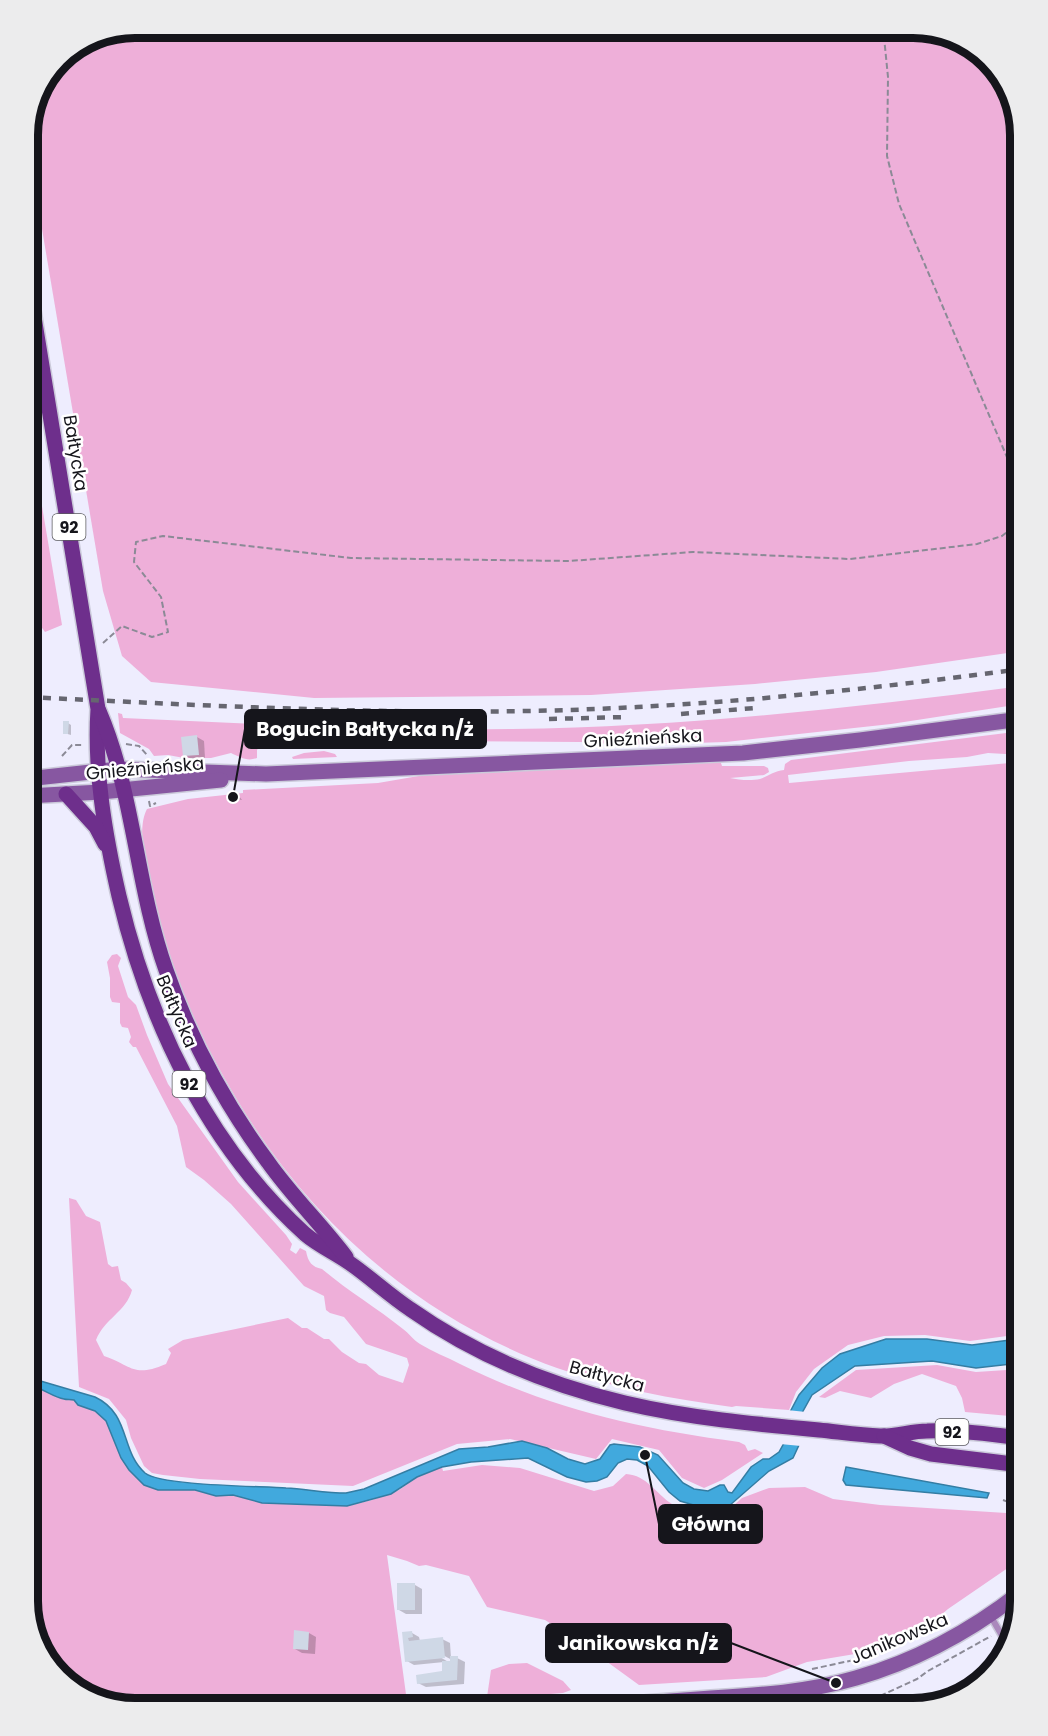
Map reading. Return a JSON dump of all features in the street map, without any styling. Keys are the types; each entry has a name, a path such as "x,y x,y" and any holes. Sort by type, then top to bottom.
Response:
{"main road":[{"name":"Bałtycka","path":"38,341 98,709 112,744 155,935 180,1008 238,1117 269,1164 323,1226 351,1264"},
{"name":"Bałtycka","path":"98,709 96,744 109,852 129,935 163,1031 198,1098 239,1161 308,1237 351,1264 411,1310 492,1356 543,1378 597,1395 660,1410 809,1430 884,1436 933,1431 1010,1437"},
{"path":"66,794 96,827 109,852"},
{"name":"Bałtycka","path":"884,1436 910,1448 931,1454 1010,1464"}],"street":[{"name":"Gnieźnieńska","path":"38,795 123,790 266,774 743,753 1010,720"},
{"name":"Gnieźnieńska","path":"38,778 118,769 266,774"},
{"name":"Janikowska","path":"718,1698 819,1687 856,1678 900,1663 950,1640 1010,1600"}],"lane":[{"path":"990,1615 1003,1637"}],"path":[{"path":"884,38 888,77 887,156 899,204 1010,464"},
{"path":"99,646 122,626 152,637 168,632 161,597 134,562 136,542 163,536 351,558 569,561 693,552 850,559 977,544 1002,536 1010,530"},
{"path":"128,744 139,746 148,754"},
{"path":"62,756 72,745"},
{"path":"1003,1500 1010,1503"}],"shaded area":[{"path":"135,38 920,38 944,43 967,54 994,81 1009,116 1010,135 1010,653 876,672 755,684 591,695 314,698 151,682 122,656 103,591 38,205 38,128 41,110 58,76 86,51 116,39"},
{"path":"38,482 62,625 45,632 38,622"},
{"path":"1010,687 1010,706 891,724 726,742 627,745 580,742 302,740 280,746 259,747 257,758 250,759 231,753 211,758 154,756 149,749 120,733 118,713 122,714 123,718 318,726 512,729 640,725 894,702"},
{"path":"1010,732 1010,754 988,753 788,775 789,783 1010,763 1010,1335 970,1341 925,1335 884,1336 848,1345 814,1369 796,1392 789,1410 732,1407 665,1396 621,1387 557,1368 459,1323 415,1294 373,1261 334,1225 298,1186 265,1143 225,1079 204,1040 178,980 156,909 144,854 143,821 147,809 188,799 243,793 243,790 378,783 436,773 720,760 722,766 764,766 768,768 769,772 764,775 730,778 753,780 784,770 785,764 791,760"},
{"path":"324,751 335,754 337,757 293,759 292,757 304,753"},
{"path":"117,954 121,958 118,966 128,997 136,1005 168,1084 238,1182 286,1235 292,1244 290,1250 296,1254 300,1248 306,1251 313,1265 322,1269 383,1314 415,1341 494,1380 596,1415 666,1431 739,1442 745,1445 748,1451 755,1449 763,1453 722,1480 704,1488 682,1478 659,1450 612,1439 596,1459 510,1439 457,1444 353,1486 200,1479 152,1473 144,1466 131,1438 126,1420 109,1399 79,1387 69,1198 76,1200 86,1216 100,1222 108,1264 112,1267 118,1266 121,1280 132,1290 125,1304 100,1332 96,1340 104,1356 133,1369 146,1370 166,1364 171,1353 168,1349 183,1340 288,1318 302,1328 307,1328 324,1339 329,1339 342,1352 359,1363 366,1364 379,1375 403,1383 409,1365 407,1358 366,1344 344,1317 326,1310 324,1296 304,1286 231,1204 186,1167 177,1126 136,1047 129,1042 131,1037 128,1028 122,1027 120,1023 120,1003 112,1002 110,997 107,962 112,955"},
{"path":"937,1365 976,1372 1010,1370 1010,1416 965,1412 956,1386 922,1374 894,1384 871,1398 840,1391 825,1398 819,1397 856,1370"},
{"path":"38,1388 59,1398 74,1400 78,1405 95,1411 106,1421 121,1458 129,1470 144,1485 158,1490 195,1490 215,1496 233,1495 263,1503 347,1506 399,1490 417,1477 442,1467 443,1471 482,1465 520,1468 594,1491 613,1486 626,1474 633,1475 646,1481 672,1504 696,1514 709,1516 722,1516 742,1498 769,1488 805,1487 833,1499 880,1505 1010,1513 1010,1567 948,1609 913,1639 879,1650 807,1662 766,1677 639,1685 545,1620 487,1607 469,1576 426,1565 419,1566 387,1555 406,1698 128,1698 116,1697 92,1688 71,1674 54,1655 39,1620"},
{"path":"527,1663 563,1681 571,1690 563,1693 503,1698 487,1697 491,1670 509,1664"},
{"path":"958,1687 942,1694 947,1689"}],"water":[{"path":"886,1339 927,1339 972,1345 1010,1340 1010,1364 976,1368 932,1361 855,1366 812,1395 802,1413 799,1445 793,1458 769,1471 729,1506 720,1511 680,1501 669,1492 648,1466 637,1460 627,1459 618,1463 607,1477 586,1482 567,1477 528,1458 471,1462 442,1467 417,1477 391,1494 347,1506 262,1503 233,1495 216,1496 195,1490 158,1490 144,1485 129,1470 121,1458 106,1421 95,1411 78,1405 74,1400 59,1398 38,1388 38,1380 95,1397 106,1404 120,1423 137,1464 145,1473 170,1481 346,1493 364,1489 459,1449 522,1441 547,1448 568,1459 585,1464 600,1459 610,1445 640,1447 658,1455 683,1483 694,1489 708,1491 724,1485 728,1492 732,1493 751,1467 779,1452 784,1443 790,1412 799,1395 822,1368 840,1354"},
{"path":"846,1467 989,1493 987,1498 846,1485 843,1480"}],"pier":[{"path":"787,1410 806,1412 801,1446 780,1444"}],"building":[{"path":"63,721 69,721 68,734 63,734"},
{"path":"197,735 199,755 183,756 181,737"},
{"path":"397,1583 415,1583 415,1610 397,1610"},
{"path":"294,1630 309,1632 308,1650 293,1649"},
{"path":"412,1631 413,1637 408,1638 409,1641 443,1637 445,1658 405,1662 402,1632"},
{"path":"450,1656 458,1656 457,1680 417,1684 416,1675 442,1671 442,1661 450,1661"}],"railway":[{"path":"38,698 340,710 528,711 652,706 775,697 1010,670"},
{"path":"681,714 755,708"},
{"path":"549,719 627,717"}],"place":[{"name":"Bogucin Bałtycka n/ż","path":"233,797"},
{"name":"Główna","path":"645,1455"},
{"name":"Janikowska n/ż","path":"836,1683"}]}
